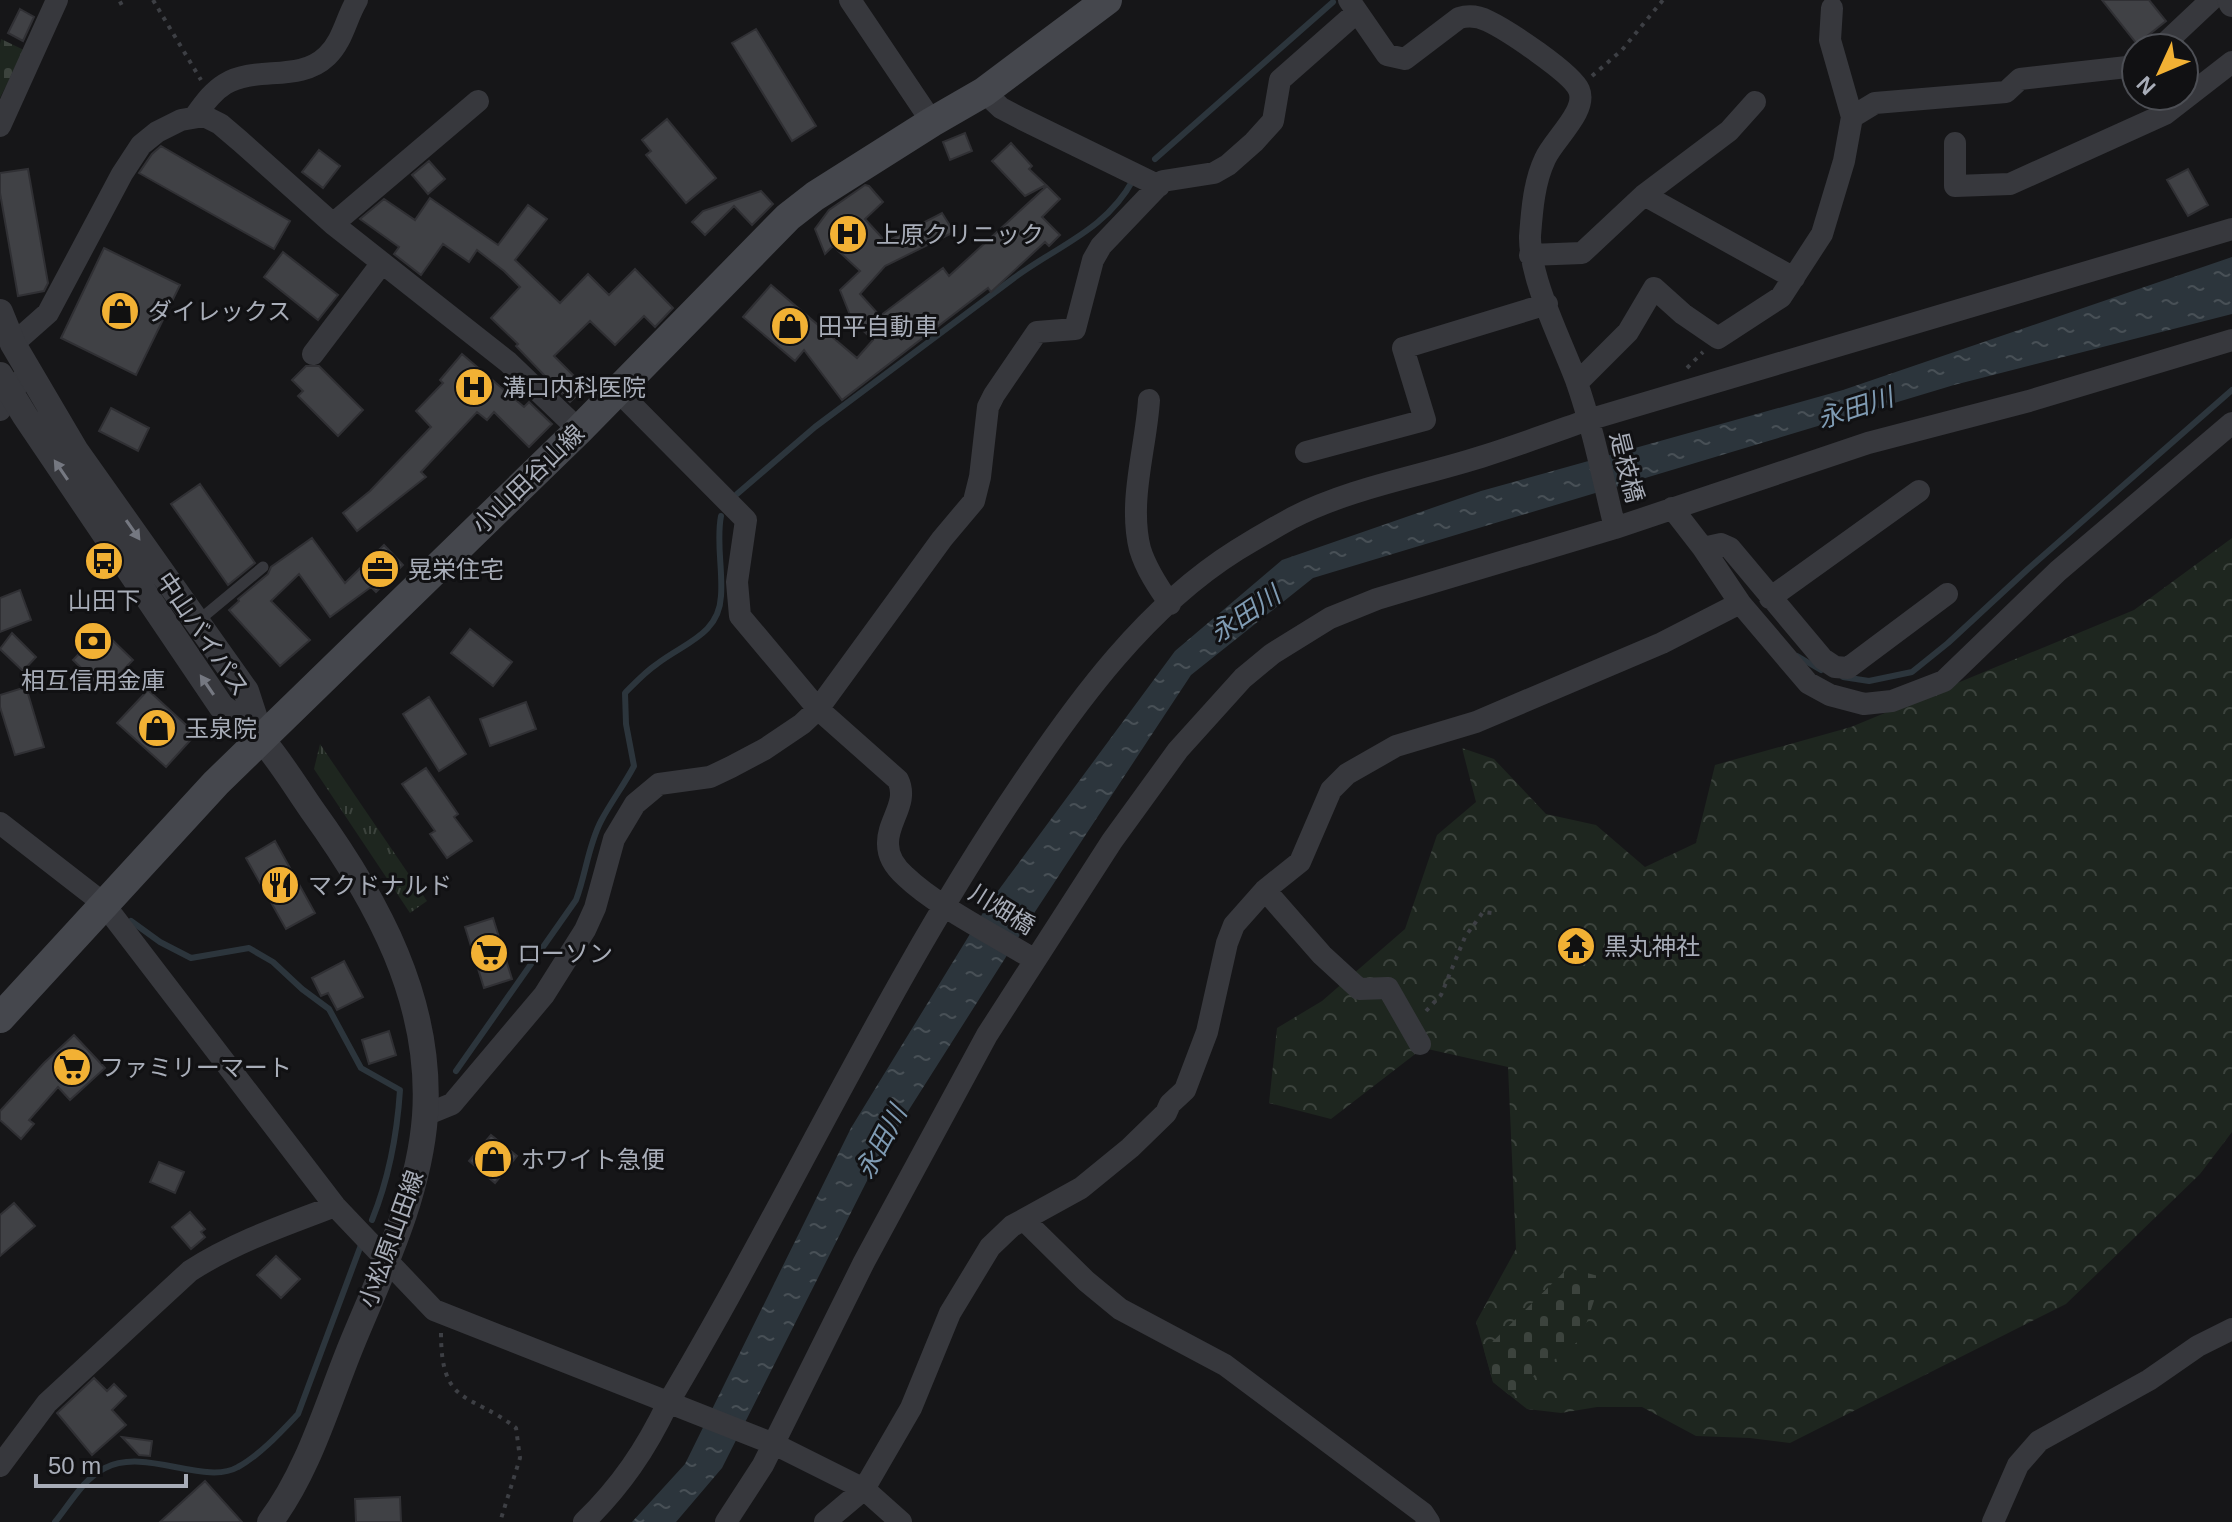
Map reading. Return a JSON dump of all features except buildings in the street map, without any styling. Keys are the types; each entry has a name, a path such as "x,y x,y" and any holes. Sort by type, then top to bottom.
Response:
{"main road":[{"name":"小山田谷山線","path":"0,1018 216,783 579,430 788,217 815,196 984,92 1107,0"}],"street":[{"path":"0,126 57,0"},
{"path":"195,116 227,82 250,75 290,72 313,66 328,55 343,34 357,0"},
{"path":"850,0 932,122"},
{"path":"2177,32 2211,0"},
{"path":"425,1115 452,1104 544,995 590,919 614,839 635,804 659,784 710,777 731,767 777,741 818,709 933,550 974,501 988,407 1037,332 1075,329 1093,260 1101,246 1163,181 1214,173 1254,142 1273,121 1280,80 1352,6 1387,55 1405,59 1459,18 1468,15 1489,21 1566,73 1578,88 1581,97 1578,109 1545,158 1533,198 1530,255 1582,253 1644,195 1729,131 1755,102"},
{"path":"1577,383 1628,332 1654,288 1683,314 1718,338 1781,297 1794,278 1822,234 1844,161 1852,117 1830,40 1832,8"},
{"path":"1955,143 1955,186 2010,184 2165,114 2232,62"},
{"path":"1852,117 1875,103 2006,92 2020,79 2120,68"},
{"path":"984,92 1001,108 1159,186"},
{"path":"333,224 478,101"},
{"path":"13,344 48,313 122,174 141,145 157,132 195,116 204,116 220,124 333,224 508,362 579,430"},
{"path":"1644,195 1794,278"},
{"path":"584,1522 630,1471 649,1444 668,1403 943,903 1080,700 1170,604 1207,571 1294,517 1345,497 1488,455 1588,420 2232,229"},
{"name":"是枝橋","path":"1530,255 1577,383 1615,528"},
{"path":"313,354 382,263"},
{"path":"1306,452 1425,420 1403,348 1547,304"},
{"name":"中山バイパス","path":"0,312 13,344 76,451 246,691 262,740"},
{"path":"726,1522 763,1465 893,1209 987,1035 1112,841 1178,750 1243,678 1272,654 1330,618 1377,599 1615,528 1868,443 2029,401 2232,340"},
{"path":"3,393 29,371"},
{"path":"618,391 746,520 737,582 740,616 818,709"},
{"name":"中山バイパス","path":"3,393 221,706 262,740"},
{"path":"1149,400 1137,495 1140,548 1154,581 1170,604"},
{"path":"1672,508 1740,603 1808,683 1830,695 1864,704 1892,701 1944,681 2058,571 2232,423"},
{"path":"1770,598 1919,491"},
{"path":"1703,548 1721,544 1730,548 1823,659 1835,667 1848,668 1947,594"},
{"path":"825,1522 864,1489 911,1408 950,1313 990,1247 1012,1226 1081,1188 1130,1148 1185,1090 1207,1032 1234,925 1265,890 1300,862 1331,790 1347,774 1396,746 1476,722 1662,643 1740,603"},
{"name":"川畑橋","path":"818,709 898,780 903,789 888,844 897,868 907,879 1035,960"},
{"name":"小松原山田線","path":"262,740 337,845 380,915 403,967 419,1029 425,1071 425,1115 415,1179 387,1258 295,1483 270,1522"},
{"path":"0,823 103,903 335,1206 434,1310 774,1444 864,1489 901,1522"},
{"path":"1265,890 1322,955 1359,989 1388,988 1420,1044"},
{"path":"0,1466 47,1403 190,1271 243,1242 335,1206"},
{"path":"1024,1220 1086,1281 1120,1309 1225,1365 1423,1513 1429,1522"},
{"path":"1993,1522 2018,1465 2039,1441 2149,1380 2198,1346 2232,1329"}],"lane":[{"path":"198,621 263,567"}],"path":[{"path":"119,4 127,0"},
{"path":"153,0 211,96"},
{"path":"1578,88 1622,50 1663,0"},
{"path":"1406,1020 1422,1016 1441,995 1465,937 1483,912 1492,913"},
{"path":"441,1312 441,1356 447,1380 464,1399 516,1428 520,1458 500,1522"}],"green space":[{"path":"1,39 24,50 0,98 0,44"},
{"path":"2232,538 2232,1132 2200,1174 2066,1304 1790,1443 1696,1436 1642,1407 1597,1407 1561,1413 1527,1409 1493,1382 1476,1322 1516,1249 1508,1067 1423,1048 1331,1119 1269,1103 1277,1028 1322,1001 1405,929 1437,835 1476,802 1462,748 1494,759 1546,814 1596,825 1645,867 1696,843 1715,765 1851,727 2134,610"},
{"path":"320,744 427,901 410,913 314,769"},
{"path":"1568,1268 1602,1277 1581,1339 1509,1395 1493,1382 1484,1350"}],"water":[{"name":"永田川","path":"2232,257 2232,314 1954,385 1313,578 1191,675 1023,930 879,1157 722,1468 676,1522 632,1522 685,1464 851,1128 989,903 1175,651 1282,560 1481,491 1843,390"}],"waterway":[{"path":"1155,159 1333,2"},
{"path":"737,494 815,427 1014,278 1095,225 1122,197 1133,180"},
{"path":"1843,677 1869,681 1912,672 2232,390"},
{"path":"456,1071 576,900 597,831 634,766 626,724 625,693 653,667 698,637 714,620 721,596 721,516"},
{"path":"1797,656 1821,670"},
{"path":"131,921 160,942 191,958 249,948 273,962 329,1009 361,1068 400,1090 391,1156 372,1220"},
{"path":"55,1522 83,1485 105,1468 138,1462 224,1472 246,1462 270,1443 298,1414 361,1245"}],"place":[{"name":"上原クリニック","path":"848,234"},
{"name":"ダイレックス","path":"120,311"},
{"name":"田平自動車","path":"790,326"},
{"name":"溝口内科医院","path":"474,387"},
{"name":"山田下","path":"104,561"},
{"name":"晃栄住宅","path":"380,569"},
{"name":"相互信用金庫","path":"93,641"},
{"name":"玉泉院","path":"157,728"},
{"name":"マクドナルド","path":"280,885"},
{"name":"黒丸神社","path":"1576,946"},
{"name":"ローソン","path":"489,953"},
{"name":"ファミリーマート","path":"72,1067"},
{"name":"ホワイト急便","path":"493,1159"}]}
